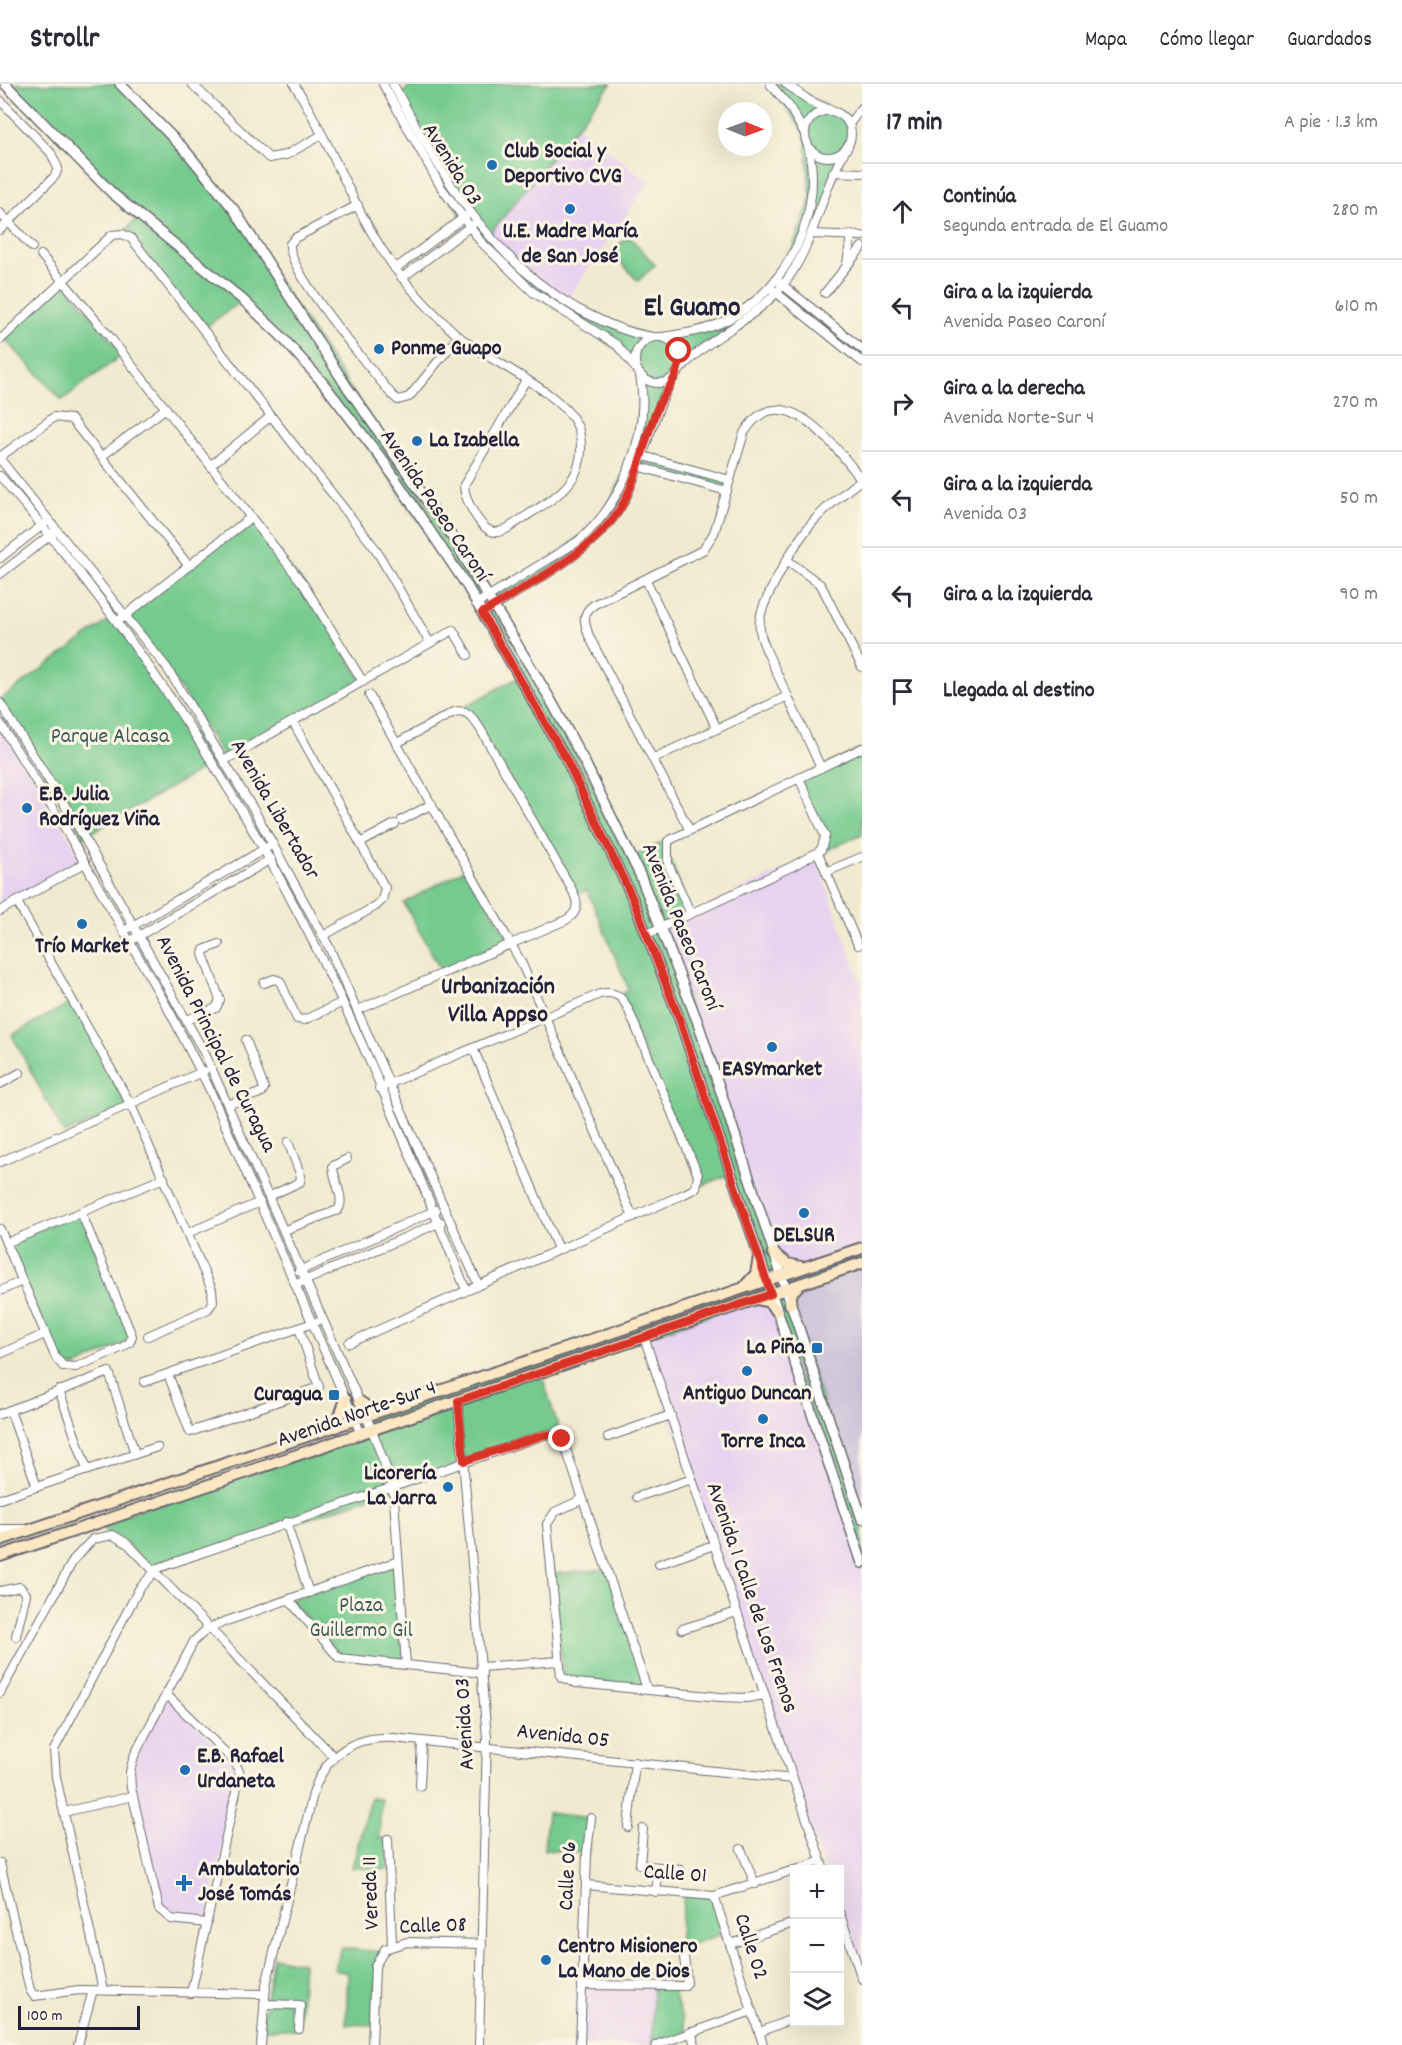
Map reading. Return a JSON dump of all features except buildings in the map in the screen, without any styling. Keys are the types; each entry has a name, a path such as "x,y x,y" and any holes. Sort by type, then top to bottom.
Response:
{"main road":[{"name":"Avenida Norte-Sur 4","path":"0,1540 862,1248"},
{"path":"773,1253 787,1264 804,1267"},
{"path":"745,1287 756,1274 759,1257"},
{"name":"Avenida Norte-Sur 4","path":"0,1556 862,1263"},
{"path":"790,1304 792,1292 799,1284"},
{"path":"757,1299 770,1302 777,1311"},
{"path":"336,1427 346,1399"},
{"path":"360,1402 369,1408 386,1410"}],"street":[{"name":"Avenida Paseo Caroní","path":"5,84 112,193 243,300 296,351 384,462 440,543 482,613 575,777 616,861 647,934 767,1279 862,1563"},
{"name":"Avenida Paseo Caroní","path":"120,84 185,150 235,211 345,384 426,496 491,601 584,761 627,845 662,927 698,1023 862,1519"},
{"path":"192,84 269,158 286,155 322,135"},
{"path":"294,84 358,205 402,278 422,302 459,336 556,399 573,420 579,433 580,462 575,476 565,489 515,523 494,532 484,527 466,497 464,485 526,380"},
{"name":"Avenida 03","path":"383,84 436,179 497,259 522,282 562,312 617,345 638,372"},
{"name":"Avenida 03","path":"393,84 466,216"},
{"path":"770,84 789,106 816,153 830,157 848,146"},
{"path":"638,372 645,380 660,383 675,375 696,352 754,314 800,260 812,234 823,195 851,139 849,124 839,113 810,101 786,84"},
{"path":"0,100 51,153 58,164 55,176 0,230"},
{"path":"849,124 862,107"},
{"path":"779,283 797,247 809,209 812,168 806,138 810,119 816,114 831,111"},
{"path":"833,172 862,173"},
{"path":"358,205 295,238 290,244 290,253 302,277 377,377 395,398 405,399 412,395 459,336"},
{"path":"0,213 32,247"},
{"path":"395,269 466,216"},
{"path":"402,278 473,225"},
{"name":"Avenida 03","path":"473,225 514,262 559,297 614,327 657,337"},
{"path":"812,234 862,236"},
{"path":"0,340 112,235 128,236 139,246 375,548 430,644"},
{"path":"847,265 851,236"},
{"path":"825,293 862,247"},
{"path":"41,255 166,408 315,599 363,682"},
{"path":"779,283 862,349"},
{"path":"482,613 491,601 585,535 611,506 632,453 641,412 636,353 645,340 690,333 726,320 773,290"},
{"path":"773,290 862,362"},
{"path":"840,345 847,336"},
{"path":"476,604 491,601 595,540 620,508 638,466 658,406 680,365 679,351 668,339 657,337"},
{"path":"102,456 166,408"},
{"path":"689,829 589,636 584,621 585,612 594,604 703,550 714,533 740,442 748,426 764,415 777,411 793,413 812,423 862,479 810,523 764,604 760,627 763,643 821,768"},
{"path":"0,458 51,419 60,416 75,422 189,566"},
{"path":"211,465 271,416"},
{"path":"632,453 730,480"},
{"name":"Avenida Libertador","path":"0,458 126,615 179,686 225,760 323,936 358,1010 478,1284"},
{"path":"628,464 727,492"},
{"name":"Avenida Libertador","path":"0,476 117,622 183,714 269,860 309,934 341,1003 466,1290"},
{"path":"117,622 251,517"},
{"path":"0,558 50,519"},
{"path":"0,574 57,529"},
{"path":"787,560 815,579 826,593 862,667"},
{"path":"646,580 717,729"},
{"path":"225,760 453,630 468,655"},
{"path":"369,695 512,945 633,1217"},
{"path":"654,758 788,696"},
{"name":"Avenida Principal de Curagua","path":"0,703 53,785 134,925 212,1068 303,1269 372,1430 393,1486 406,1665"},
{"path":"358,1010 512,945 574,914 577,900 481,730 469,715 463,711 454,712 397,742"},
{"path":"293,722 385,885 384,896 375,906 323,936"},
{"name":"Avenida Principal de Curagua","path":"0,723 130,941 201,1073 297,1284 361,1434"},
{"path":"691,914 672,873 666,849 670,839 862,748"},
{"path":"647,934 818,853 823,847 825,836 799,778"},
{"path":"362,842 432,804"},
{"path":"124,931 273,844"},
{"path":"818,853 858,945"},
{"path":"130,941 279,854"},
{"path":"826,872 862,856"},
{"path":"0,911 85,863"},
{"path":"17,902 131,1104 212,1290 213,1302 204,1312 148,1336"},
{"path":"187,1020 216,1008 220,1000 203,954 204,950 219,944"},
{"path":"264,983 274,979 280,981 297,1019 304,1020 341,1003"},
{"path":"349,1343 693,1190 698,1185 699,1178 629,1011 619,995 605,992 379,1088"},
{"path":"230,1104 262,1092 264,1088 246,1040"},
{"path":"473,1048 558,1249"},
{"path":"0,1162 212,1068"},
{"path":"0,1084 20,1073"},
{"path":"270,1196 300,1182 301,1176 288,1142"},
{"path":"285,1230 338,1210 341,1199 335,1183 333,1166 347,1159"},
{"path":"6,1243 164,1178"},
{"path":"188,1233 260,1202"},
{"path":"292,1274 443,1207"},
{"path":"0,1229 58,1362 69,1367 123,1347 131,1340 131,1330 81,1212"},
{"path":"297,1284 448,1219"},
{"path":"0,1291 22,1281"},
{"path":"144,1382 324,1318"},
{"path":"168,1374 190,1432 319,1387 299,1328"},
{"path":"0,1354 45,1334"},
{"name":"Avenida 1 Calle de Los Frenos","path":"644,1337 822,1865"},
{"path":"0,1414 109,1372 135,1454"},
{"path":"59,1390 87,1470"},
{"name":"Avenida 03","path":"458,1401 487,1748 479,2045"},
{"path":"10,1410 38,1487"},
{"path":"608,1437 671,1415"},
{"path":"104,1990 54,1762 56,1745 139,1589 152,1572 167,1564 286,1522 464,1461 544,1435 554,1434 564,1443 647,1689"},
{"path":"0,1499 157,1447"},
{"path":"636,1497 692,1479"},
{"path":"583,1499 555,1512 547,1524 561,1677 568,1682 738,1698 765,1695"},
{"path":"286,1522 309,1593"},
{"path":"100,1523 109,1535"},
{"path":"0,1529 36,1528"},
{"path":"0,1693 74,1559 93,1539 109,1535 121,1539 333,1756 322,1771 314,1790 265,1994 261,2045"},
{"path":"659,1564 714,1545"},
{"path":"206,1923 171,1918 159,1909 130,1779 132,1763 194,1641 207,1629 398,1561"},
{"path":"0,1591 20,1587 26,1594 16,1635"},
{"path":"289,1600 339,1658 482,1670 558,1661"},
{"path":"682,1629 737,1611"},
{"path":"167,1695 235,1761 240,1774 190,1993"},
{"name":"Avenida 05","path":"333,1756 348,1746 384,1738 793,1779"},
{"path":"420,1786 422,1741"},
{"path":"628,1827 634,1762"},
{"path":"64,1812 133,1796"},
{"name":"Calle 06","path":"580,2045 591,1818"},
{"path":"643,1828 639,1865 680,1869"},
{"name":"Vereda 11","path":"388,1839 388,1947"},
{"path":"741,1849 755,1884"},
{"name":"Calle 01","path":"809,1865 821,1861"},
{"path":"0,1863 32,1994 104,1990 265,1994"},
{"path":"656,1892 659,1867"},
{"name":"Calle 01","path":"586,1885 714,1896 790,1872"},
{"name":"Calle 02","path":"714,1896 764,2044"},
{"path":"842,1919 862,1979"},
{"path":"730,1944 790,1925"},
{"name":"Calle 08","path":"388,1947 407,1942 482,1944"},
{"path":"372,2045 375,1966 388,1947"},
{"path":"582,1985 672,1988 684,1986 687,1983 684,1957"},
{"path":"78,2045 93,1990"},
{"path":"264,2004 300,2005 299,2029"},
{"path":"656,2045 752,2011"},
{"path":"760,2032 790,2020"},
{"path":"691,2032 695,2045"}],"shaded area":[{"name":"U.E. Madre María de San José","path":"577,126 649,182 566,301 487,236"},
{"name":"E.B. Julia Rodríguez Viña","path":"0,723 85,863 0,911"},
{"path":"815,855 862,986 862,1248 780,1275 662,927"},
{"path":"862,1263 862,1519 785,1289"},
{"path":"771,1294 862,1563 862,1979 844,1926 844,1865 823,1865 644,1337"},
{"name":"E.B. Rafael Urdaneta","path":"167,1695 239,1769 206,1923 171,1919 159,1909 130,1772"},
{"path":"582,1985 653,1987 652,2045 580,2045"}],"green space":[{"path":"5,84 120,84 214,184 489,596 556,556 604,515 628,464 638,466 641,455 632,453 637,437 640,375 629,358 547,302 469,227 476,222 469,213 462,218 383,84 393,84 400,96 411,84 611,84 488,236 519,267 590,315 653,337 716,325 769,287 776,293 783,286 776,280 785,268 811,198 805,134 770,84 786,84 839,113 849,124 851,139 811,237 783,285 862,349 862,362 777,293 678,372 641,454 730,480 727,491 638,467 632,482 595,540 494,606 489,597 476,604 336,400 243,300 203,329 139,246 122,234 138,217"},
{"path":"629,236 655,265 638,281 611,252"},
{"path":"63,281 123,354 62,400 3,337"},
{"path":"251,517 304,585 363,682 225,760 189,701 126,615"},
{"path":"494,606 632,856 670,839 666,849 691,914 662,927 780,1275 767,1279 731,1174 696,1188 699,1182 619,995 629,990 587,890 576,896 476,722 457,711 519,677 482,613"},
{"name":"Parque Alcasa","path":"113,617 213,763 84,837 0,700"},
{"path":"862,748 862,835 815,855 825,843 799,778"},
{"path":"468,867 512,945 443,974 404,903"},
{"path":"74,1001 131,1105 64,1134 12,1035"},
{"path":"81,1212 131,1340 76,1367 61,1364 6,1243"},
{"path":"862,1248 862,1263 785,1289 780,1275"},
{"path":"767,1279 772,1293 785,1289 862,1519 862,1563 771,1294 541,1373 562,1439 554,1434 152,1572 128,1544 109,1535 100,1523 372,1430 366,1417"},
{"name":"Plaza Guillermo Gil","path":"398,1561 406,1665 344,1659 289,1600"},
{"path":"608,1569 647,1689 564,1679 550,1574"},
{"path":"370,1798 381,1799 379,1838 388,1839 389,1869 352,1868"},
{"path":"547,1813 591,1818 587,1853 544,1850"},
{"path":"684,1895 714,1896 726,1933 685,1946 679,1945"},
{"path":"341,1948 383,1952 380,1954 373,2025 346,2024 348,1973 334,1970"},
{"path":"273,1957 303,1963 299,2029 261,2029"},
{"path":"653,1987 672,1988 687,2034 652,2045"}],"place":[{"name":"Club Social y Deportivo CVG","path":"492,165"},
{"name":"U.E. Madre María de San José","path":"570,209"},
{"name":"Ponme Guapo","path":"379,349"},
{"name":"La Izabella","path":"417,441"},
{"name":"E.B. Julia Rodríguez Viña","path":"27,808"},
{"name":"Trío Market","path":"82,924"},
{"name":"EASYmarket","path":"772,1047"},
{"name":"DELSUR","path":"804,1213"},
{"name":"La Piña","path":"817,1348"},
{"name":"Antiguo Duncan","path":"747,1371"},
{"name":"Curagua","path":"334,1395"},
{"name":"Torre Inca","path":"763,1419"},
{"name":"Licorería La Jarra","path":"448,1487"},
{"name":"E.B. Rafael Urdaneta","path":"185,1770"},
{"name":"Ambulatorio José Tomás","path":"184,1883"},
{"name":"Centro Misionero La Mano de Dios","path":"546,1960"}],"district":[{"name":"El Guamo","path":"692,310"},
{"name":"Urbanización Villa Appso","path":"498,1002"}],"route":[{"path":"562,1439 554,1434 544,1435 464,1461 458,1401 771,1294 679,1018 632,897 567,761 482,613 584,549 606,529 628,494 658,406 678,372 681,358 679,351"}]}
